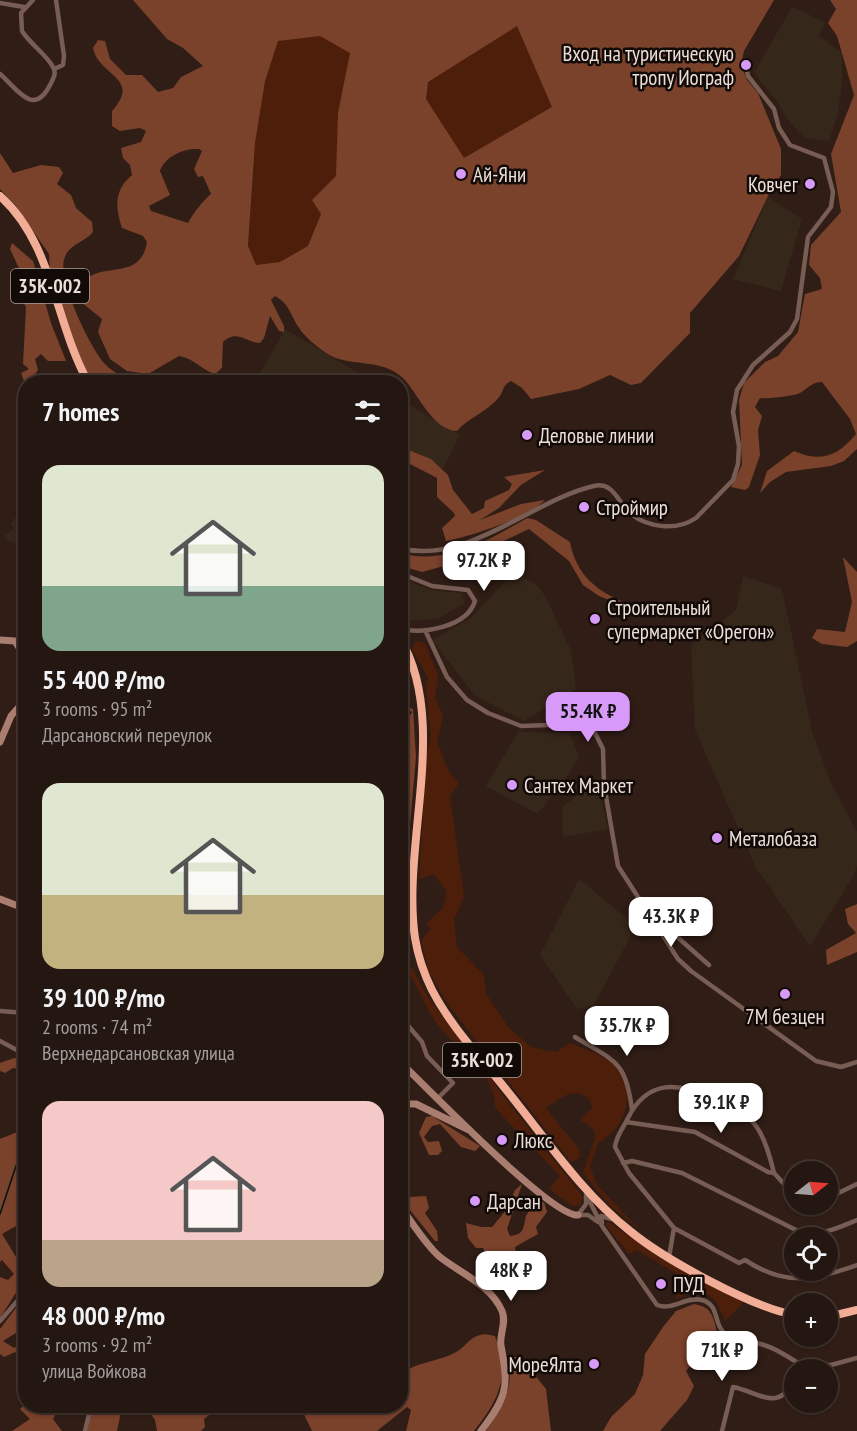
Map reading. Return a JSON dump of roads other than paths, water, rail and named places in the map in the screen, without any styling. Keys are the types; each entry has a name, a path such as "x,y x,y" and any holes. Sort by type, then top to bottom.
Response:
{"highway":[{"name":"35К-002","path":"0,196 17,213 34,240 85,375"},
{"name":"35К-002","path":"0,203 24,230 31,244 80,375"},
{"path":"408,659 419,687 421,714"},
{"path":"408,661 421,714"},
{"name":"35К-002","path":"421,714 409,913 418,966 434,999 475,1055 585,1191"},
{"name":"35К-002","path":"421,714 413,912 421,964 432,990 448,1015 597,1204"},
{"path":"585,1191 631,1232 669,1257 765,1308 784,1314"},
{"path":"613,1217 641,1244 692,1275 769,1313 784,1315"},
{"path":"838,1316 857,1312"}],"street":[{"path":"33,0 24,7 21,13 22,32 54,69"},
{"path":"0,74 21,97 33,99 48,89 54,69 63,65 64,56 56,0"},
{"path":"0,3 24,7"},
{"path":"408,550 424,553 476,539 576,491 604,485 637,518 668,528 689,523 696,518 733,480 738,464 739,446 732,412 737,390 753,365 790,332 797,319 808,237 831,207 833,192 824,158 790,146 779,128 774,109 748,76 747,71"},
{"path":"408,576 432,586 468,590 475,601 473,610 462,618 425,630 408,630"},
{"path":"425,630 452,684 467,700 488,713 521,726 577,724 595,733 603,749 604,785 618,866 684,966 816,1060 841,1066 857,1062"},
{"path":"408,638 412,631"},
{"path":"0,640 15,641 18,646"},
{"path":"0,742 11,716 18,708"},
{"path":"0,899 18,906"},
{"path":"665,913 667,928 709,965"},
{"path":"0,1011 18,1012"},
{"path":"408,1025 422,1042 427,1056 453,1083 438,1098"},
{"path":"575,1037 608,1054 620,1066 626,1077 632,1110"},
{"path":"0,1041 18,1051"},
{"path":"408,1070 555,1207 565,1213 613,1217"},
{"path":"784,1184 774,1173 757,1127 736,1109 713,1097 676,1085 661,1087 646,1095 632,1110 615,1142 623,1163 653,1206 674,1228 739,1263 745,1260 765,1273 804,1280 857,1265"},
{"path":"408,1104 416,1104 474,1133"},
{"path":"626,1122 695,1132 757,1167 774,1173"},
{"path":"623,1163 632,1161 682,1173 802,1233 815,1235 832,1231 857,1220"},
{"path":"838,1193 857,1184"},
{"path":"581,1213 586,1204 585,1191"},
{"path":"581,1213 597,1204 602,1226"},
{"path":"588,1215 602,1226 657,1305 664,1308 695,1299 705,1300 713,1306 721,1330 726,1335 766,1346 787,1359"},
{"path":"408,1217 438,1256 484,1288 502,1311 504,1319 500,1340 507,1382 503,1394 481,1431"},
{"path":"669,1257 674,1228"},
{"path":"0,1321 18,1300"},
{"path":"838,1363 857,1358"},
{"path":"722,1431 733,1387 761,1398 774,1398 784,1393"},
{"path":"85,1431 89,1413"}],"waterway":[{"path":"408,716 411,712"},
{"path":"0,1214 18,1163"}],"place":[{"name":"Вход на туристическую тропу Иограф","path":"746,65"},
{"name":"Ай-Яни","path":"461,174"},
{"name":"Ковчег","path":"810,184"},
{"name":"Деловые линии","path":"527,435"},
{"name":"Строймир","path":"584,507"},
{"name":"Строительный супермаркет «Орегон»","path":"595,619"},
{"name":"Сантех Маркет","path":"512,785"},
{"name":"Металобаза","path":"717,838"},
{"name":"7М безцен","path":"785,994"},
{"name":"Люкс","path":"502,1140"},
{"name":"Дарсан","path":"475,1201"},
{"name":"ПУД","path":"661,1284"},
{"name":"МореЯлта","path":"594,1364"}]}
